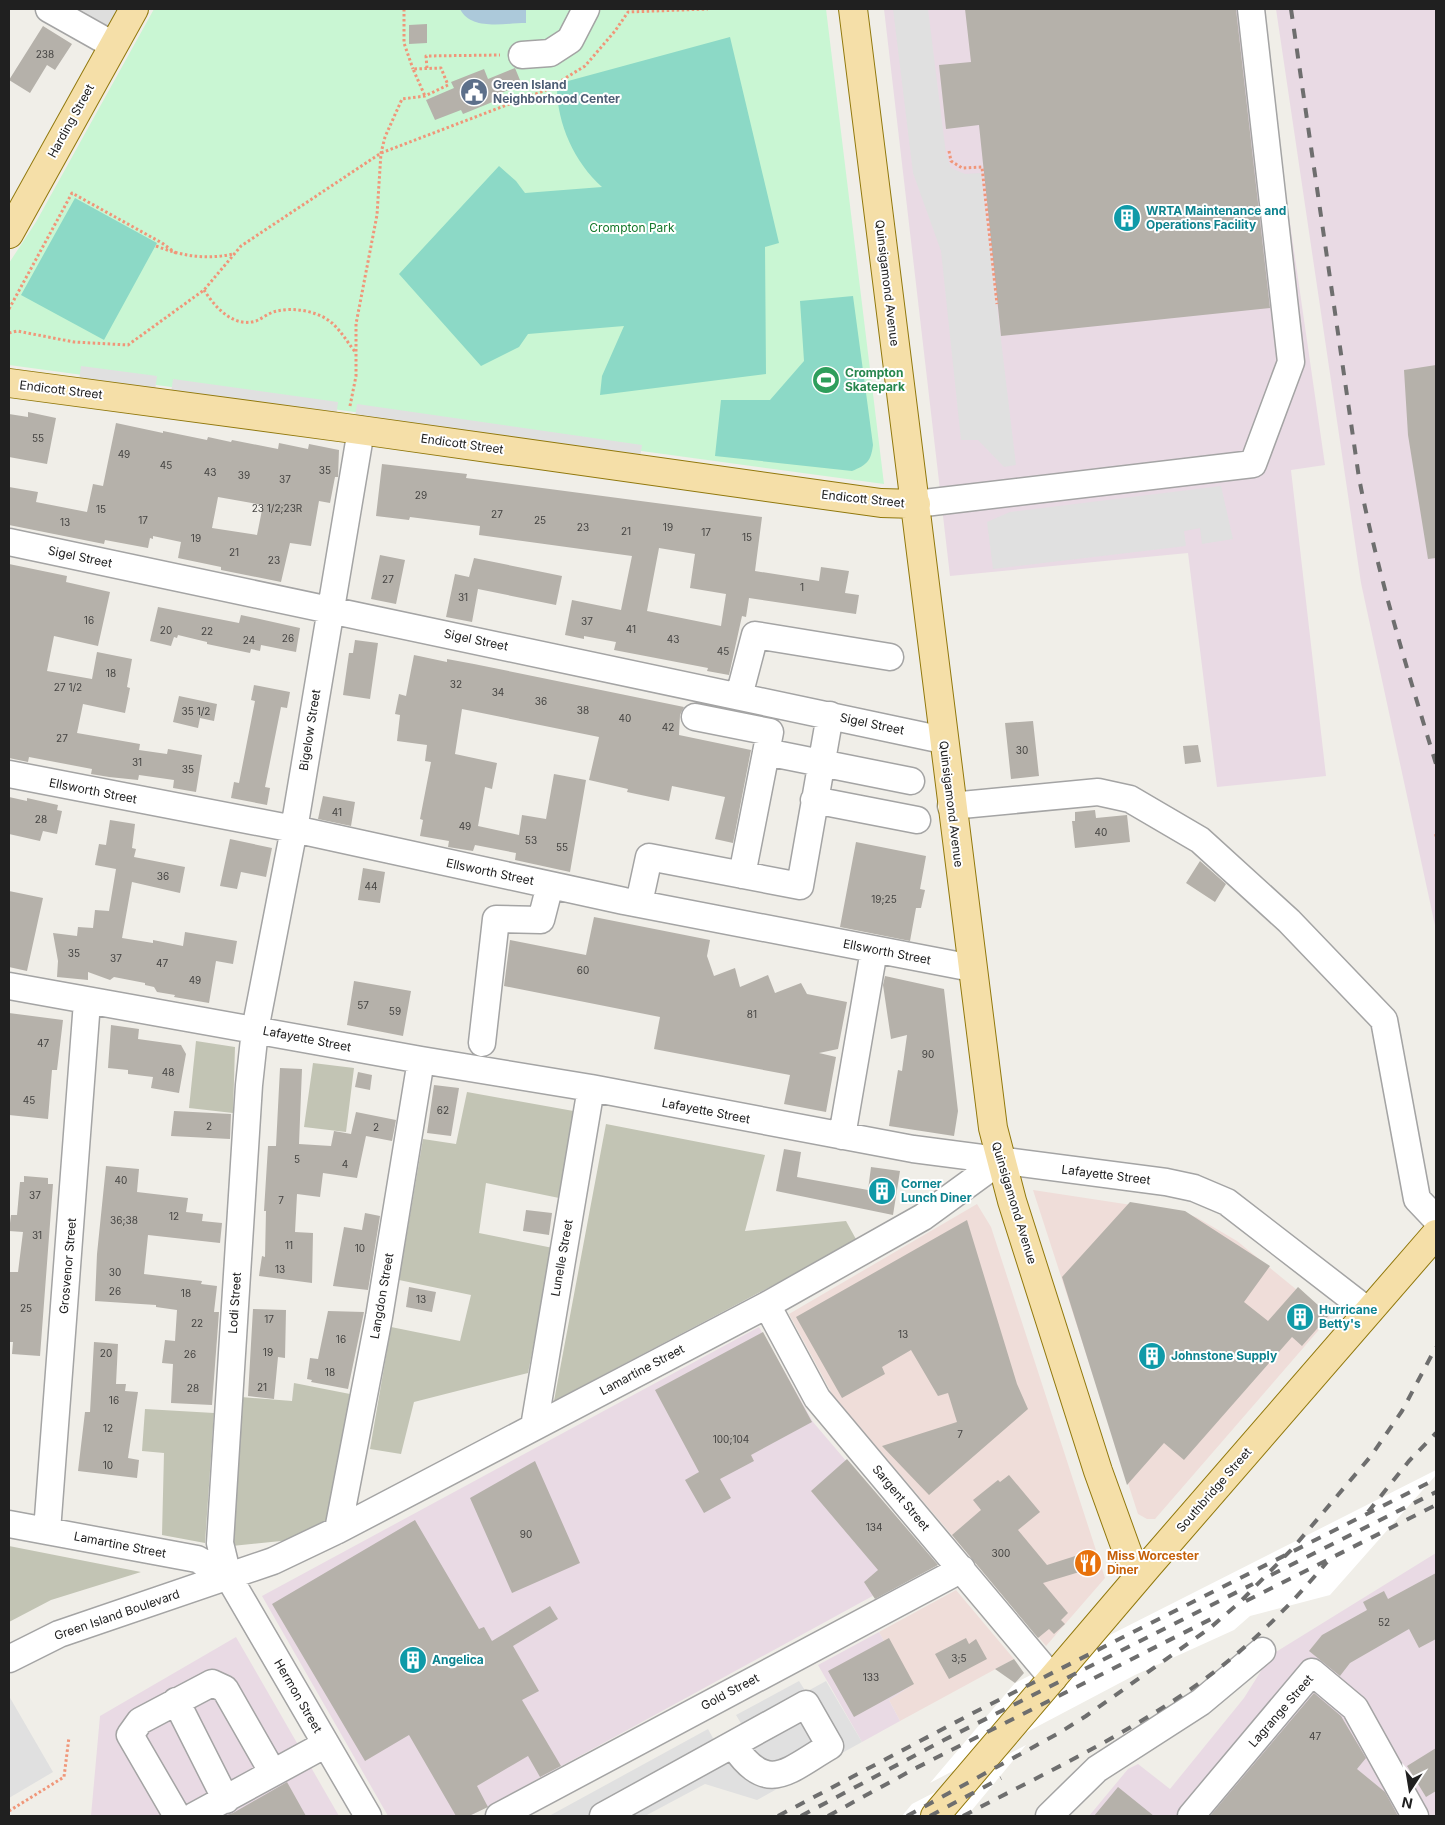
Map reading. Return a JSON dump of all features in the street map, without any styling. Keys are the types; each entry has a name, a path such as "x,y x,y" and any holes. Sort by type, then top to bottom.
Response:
{"main road":[{"name":"Harding Street","path":"9,234 134,9"},
{"name":"Quinsigamond Avenue","path":"853,9 916,504 943,740 988,1099 1000,1161 1098,1471 1137,1579"},
{"name":"Endicott Street","path":"9,383 355,422 881,503 916,504"},
{"name":"Southbridge Street","path":"935,1816 1137,1579 1436,1234"}],"street":[{"path":"49,9 113,45"},
{"path":"522,55 550,53 570,40 586,9"},
{"path":"916,504 1253,464 1291,362 1252,9"},
{"name":"Bigelow Street","path":"255,1030 294,829 330,608 355,422"},
{"name":"Sigel Street","path":"9,542 330,608 943,740"},
{"path":"739,696 755,635 890,657"},
{"path":"639,903 649,857 800,886 830,715"},
{"path":"695,717 770,732 742,875"},
{"path":"766,752 911,781"},
{"name":"Ellsworth Street","path":"9,774 294,829 550,885 972,968"},
{"path":"951,806 1098,792 1130,799 1200,840 1288,921 1384,1020 1417,1199 1436,1219"},
{"path":"814,800 916,820"},
{"path":"482,1043 496,919 541,920 550,885"},
{"path":"842,1136 874,950"},
{"name":"Lafayette Street","path":"9,986 87,1002 591,1088 938,1153 1166,1182 1206,1192 1242,1213 1368,1311"},
{"name":"Grosvenor Street","path":"47,1531 87,1002"},
{"name":"Lodi Street","path":"228,1576 220,1543 249,1085 255,1030"},
{"name":"Langdon Street","path":"338,1530 379,1317 421,1060"},
{"name":"Lunelle Street","path":"534,1427 591,1088"},
{"name":"Lamartine Street","path":"273,1561 338,1530 767,1304 923,1217 1000,1161"},
{"name":"Sargent Street","path":"767,1304 816,1398 1053,1679"},
{"name":"Lamartine Street","path":"9,1524 197,1559 228,1576"},
{"name":"Green Island Boulevard","path":"9,1658 59,1634 273,1561"},
{"name":"Gold Street","path":"499,1816 962,1569"},
{"name":"Hermon Street","path":"228,1576 368,1816"},
{"path":"1049,1816 1097,1769 1201,1702 1262,1651"},
{"name":"Lagrange Street","path":"1191,1816 1312,1672 1355,1708 1415,1816"},
{"path":"177,1816 130,1735 140,1721 212,1683 225,1688 273,1773"},
{"path":"176,1701 226,1800"},
{"path":"194,1816 326,1744"},
{"path":"603,1816 733,1745"}],"path":[{"path":"404,9 404,43 425,96"},
{"path":"9,333 17,331 74,342 128,345 204,290 241,246 381,153 546,90 585,66 615,31 628,12 708,9"},
{"path":"427,68 426,56 522,55"},
{"path":"355,422 356,324 377,215 381,153 384,137 402,99 425,96 448,85 441,68 413,69"},
{"path":"949,151 951,161 962,168 982,167 997,304"},
{"path":"9,308 72,192 162,243 177,254"},
{"path":"156,246 177,254 203,258 234,254"},
{"path":"204,290 216,309 241,322 255,321 276,311 297,310 314,313 331,323 357,353"},
{"path":"9,1811 64,1777 69,1737"}],"shaded area":[{"path":"66,9 125,9 111,34"},
{"name":"WRTA Maintenance and Operations Facility","path":"884,9 1259,9 1325,465 1291,470 1326,776 1217,787 1188,553 950,576"},
{"path":"893,9 928,9 946,154 951,168 965,174 981,173 1016,465 1004,467 978,440 961,440 941,251 913,173"},
{"path":"1276,9 1436,9 1436,930 1361,583"},
{"path":"81,366 157,376 155,391 79,381"},
{"path":"173,379 338,402 336,417 171,393"},
{"path":"357,404 642,445 640,458 355,418"},
{"path":"1221,486 1233,539 1202,544 1200,528 1184,531 1186,546 993,569 987,522 1010,512"},
{"path":"196,1041 235,1047 233,1113 189,1108"},
{"path":"313,1063 354,1068 346,1132 304,1127"},
{"path":"467,1092 579,1112 564,1199 486,1183 479,1233 553,1248 528,1373 414,1402 401,1454 370,1449 391,1327 460,1341 471,1295 399,1280 423,1139 456,1144"},
{"path":"606,1124 765,1155 745,1231 846,1221 857,1241 554,1401"},
{"name":"Johnstone Supply","path":"1033,1190 1184,1213 1196,1217 1237,1241 1330,1317 1155,1519 1147,1519 1138,1514"},
{"path":"977,1204 991,1227 1105,1578 1046,1646 832,1394 789,1314"},
{"path":"759,1327 813,1422 933,1563 470,1816 388,1816 262,1596"},
{"path":"294,1383 350,1394 327,1521 291,1540 232,1546 241,1397 292,1401"},
{"path":"145,1409 214,1413 205,1543 162,1535 164,1453 142,1451"},
{"path":"9,1546 141,1572 51,1600 9,1622"},
{"path":"1436,1553 1436,1816 1089,1816 1128,1769 1138,1764 1170,1789 1244,1698 1271,1655"},
{"path":"956,1590 1014,1659 900,1721 889,1700 909,1687 879,1632"},
{"path":"879,1632 909,1687 889,1700 900,1721 862,1742 818,1665"},
{"path":"236,1637 339,1816 91,1816 100,1716"},
{"path":"799,1681 806,1692 826,1681 862,1742 757,1800 705,1784 645,1816 549,1816 708,1729 714,1740 742,1725 736,1715"},
{"path":"9,1696 53,1772 9,1798"}],"green space":[{"name":"Crompton Park","path":"154,9 826,9 884,484 9,365 9,263 36,222"},
{"path":"730,37 779,243 765,247 766,374 600,395 602,376 624,326 528,334 519,347 481,366 399,274 499,166 516,181 525,193 602,187 583,166 563,127 557,98 557,84"},
{"path":"75,198 157,243 104,340 21,295"},
{"name":"Crompton Skatepark","path":"853,296 873,445 867,462 852,471 715,456 721,400 770,400 804,361 800,301"}],"water":[{"path":"460,9 526,9 526,23 480,23 465,16"}],"pier":[{"path":"1436,1470 1436,1475 1330,1595 1250,1616 1234,1630 1135,1675 930,1783 1015,1683"},
{"path":"1026,1745 967,1816 902,1816 912,1804"}],"building":[{"name":"WRTA Maintenance and Operations Facility","path":"965,9 1236,9 1270,308 1001,336 979,125 946,129 939,65 971,62"},
{"path":"427,24 427,43 409,44 409,25"},
{"path":"43,26 72,44 55,70 47,65 30,93 9,80"},
{"name":"Green Island Neighborhood Center","path":"515,68 522,85 493,96 495,101 463,114 461,110 435,120 426,100 454,88 451,82 484,69 488,79"},
{"path":"1436,365 1436,558 1428,559 1408,435 1404,370"},
{"path":"28,412 56,418 47,464 9,457 9,414 28,417"},
{"path":"116,423 163,433 163,431 207,440 208,437 231,442 232,440 278,449 279,443 308,449 309,444 339,450 338,477 335,477 330,503 319,501 311,546 290,543 281,582 221,570 221,567 178,558 181,542 153,536 153,539 150,538 148,548 105,540 104,544 9,525 9,487 38,492 36,502 87,512 93,484 103,486","holes":["218,497 263,505 257,535 212,528"]},
{"path":"382,464 467,474 466,478 762,517 755,571 819,581 821,567 849,571 845,593 859,595 856,614 749,598 746,617 742,616 729,675 707,671 708,668 614,650 616,642 584,636 584,639 565,635 572,600 621,610 632,556 479,535 480,526 410,517 409,520 376,516","holes":["659,548 695,554 690,588 726,594 721,626 647,611"]},
{"path":"380,555 405,560 396,604 371,599"},
{"path":"474,558 562,576 556,605 478,589 472,622 446,617 455,574 469,577"},
{"path":"9,564 67,576 66,582 110,592 98,646 54,636 47,671 92,679 97,652 132,659 127,687 130,688 125,713 83,704 77,733 140,744 139,750 167,754 168,749 202,755 196,792 173,788 174,780 139,775 138,780 109,777 91,774 92,769 29,757 28,762 9,758"},
{"path":"158,607 239,623 241,615 300,628 296,652 261,645 260,651 251,649 250,653 207,644 207,642 178,635 177,638 174,637 171,646 150,641"},
{"path":"355,640 378,643 370,699 343,695 349,653 353,653"},
{"path":"414,655 447,662 447,659 474,664 684,707 680,715 679,735 751,750 733,843 715,839 725,797 672,786 669,801 627,792 628,789 589,780 599,737 462,709 455,754 497,763 492,789 485,787 478,826 519,835 522,815 546,819 554,774 586,780 570,872 515,860 516,853 475,845 473,851 448,847 449,841 420,836 423,820 420,819 431,762 425,761 427,745 397,741 400,715 395,714 399,694 406,696"},
{"path":"254,685 290,692 287,708 281,707 265,787 270,788 267,805 231,798 234,782 239,783 255,701 251,700"},
{"path":"179,696 217,704 214,721 200,718 198,728 173,722"},
{"path":"1033,721 1039,776 1011,779 1005,723"},
{"path":"1198,745 1201,762 1185,764 1183,746"},
{"path":"323,796 355,802 351,826 318,819"},
{"path":"9,797 27,801 27,798 58,805 57,810 62,811 57,834 43,831 40,841 9,834"},
{"path":"1095,810 1096,818 1127,815 1130,842 1075,848 1072,821 1075,821 1075,812"},
{"path":"110,820 135,824 132,848 136,849 134,857 185,867 180,893 132,882 122,938 153,943 153,940 183,946 185,932 237,941 233,964 216,961 209,1003 157,992 154,987 145,985 145,983 114,977 110,980 88,972 88,980 57,977 58,961 53,933 77,936 78,927 93,928 95,910 109,911 116,869 95,865 99,844 106,845"},
{"path":"230,839 272,848 266,877 241,872 237,889 220,886"},
{"path":"856,842 926,856 920,889 925,890 921,908 916,908 910,941 840,927"},
{"path":"1200,861 1226,884 1215,902 1186,883"},
{"path":"363,868 385,872 380,903 358,900"},
{"path":"9,891 43,898 27,971 9,967"},
{"path":"594,917 710,940 707,956 714,976 735,968 740,987 768,975 775,993 801,983 807,994 847,1002 838,1049 819,1053 836,1057 826,1112 784,1104 790,1075 654,1049 660,1017 504,986 510,940 586,955"},
{"path":"885,976 944,989 958,1111 954,1136 889,1126 898,1070 902,1071 907,1035 891,1039 883,985"},
{"path":"354,981 411,991 403,1036 347,1025"},
{"path":"9,1013 63,1020 57,1070 52,1070 48,1119 9,1115"},
{"path":"111,1025 139,1029 138,1039 181,1045 186,1054 179,1093 151,1088 153,1077 128,1074 128,1070 108,1068"},
{"path":"280,1068 302,1069 299,1144 331,1146 334,1131 351,1134 356,1112 396,1120 392,1141 366,1136 357,1178 323,1173 320,1197 297,1194 295,1232 313,1233 312,1283 259,1276 262,1256 265,1257 266,1211 264,1211 268,1146 276,1146"},
{"path":"358,1072 372,1075 370,1090 355,1087"},
{"path":"434,1085 459,1088 451,1136 427,1133"},
{"path":"174,1111 231,1114 230,1139 171,1136"},
{"path":"784,1149 801,1152 797,1177 868,1190 871,1167 900,1171 893,1215 776,1191"},
{"path":"106,1166 139,1169 137,1192 188,1198 186,1212 203,1214 202,1221 222,1223 220,1243 148,1235 144,1274 202,1281 201,1284 217,1286 214,1312 219,1312 212,1405 171,1403 173,1364 162,1363 165,1340 175,1341 177,1310 156,1307 156,1305 95,1301 97,1254"},
{"path":"24,1176 48,1178 48,1184 53,1184 40,1356 12,1354 13,1342 9,1342 9,1272 18,1272 23,1232 9,1231 11,1215 17,1215 20,1182 24,1182"},
{"name":"Johnstone Supply","path":"1130,1202 1185,1211 1270,1266 1244,1302 1268,1321 1298,1287 1329,1315 1302,1346 1292,1337 1184,1460 1164,1443 1127,1485 1062,1277"},
{"path":"526,1210 552,1213 549,1235 523,1231"},
{"path":"365,1213 380,1216 368,1290 333,1286 344,1227 362,1230"},
{"path":"967,1220 1017,1384 1028,1409 929,1495 882,1446 957,1422 948,1393 938,1396 911,1350 882,1367 885,1374 842,1398 796,1317"},
{"path":"409,1287 436,1292 432,1312 406,1307"},
{"path":"253,1309 286,1310 285,1358 278,1357 274,1399 248,1396"},
{"path":"328,1311 364,1312 348,1389 311,1382 312,1380 307,1379 310,1358 318,1359"},
{"path":"763,1332 812,1422 751,1455 754,1461 720,1479 731,1498 704,1513 685,1480 699,1472 655,1390"},
{"path":"94,1342 118,1344 116,1384 126,1384 125,1391 138,1392 128,1458 139,1460 137,1478 78,1471 85,1412 90,1412"},
{"path":"847,1459 938,1565 875,1599 864,1582 878,1570 811,1491"},
{"path":"535,1461 580,1563 512,1593 470,1498"},
{"path":"1009,1475 1040,1512 1018,1530 1047,1565 1091,1551 1096,1567 1043,1583 1068,1613 1061,1620 1065,1624 1054,1634 1049,1629 1038,1638 952,1535 981,1510 973,1500 998,1480 1000,1482"},
{"name":"Angelica","path":"415,1520 479,1629 484,1627 492,1641 550,1606 558,1619 513,1646 539,1691 522,1700 561,1766 540,1777 528,1756 477,1786 488,1807 469,1816 456,1816 409,1735 365,1761 272,1604"},
{"path":"1436,1573 1436,1639 1419,1648 1409,1629 1350,1663 1340,1676 1309,1651 1322,1635 1367,1610 1363,1602 1384,1591 1388,1599"},
{"path":"889,1638 914,1684 854,1717 828,1671"},
{"path":"966,1638 969,1644 976,1639 987,1659 949,1679 935,1654"},
{"path":"1014,1659 1024,1673 1015,1683 995,1669"},
{"path":"1314,1693 1341,1716 1366,1758 1357,1769 1385,1792 1398,1816 1210,1816"},
{"path":"1436,1748 1436,1791 1426,1797 1407,1766"},
{"path":"287,1782 306,1816 225,1816 233,1813"},
{"path":"1118,1787 1154,1816 1094,1816"}],"railway":[{"path":"1291,9 1359,478 1384,586 1436,764"},
{"path":"907,1816 1059,1733 1086,1716 1210,1628 1239,1603 1293,1548 1371,1456 1402,1411 1436,1347"},
{"path":"1368,1512 1409,1461 1436,1433"},
{"path":"778,1816 975,1712 1436,1479"},
{"path":"1271,1575 1436,1492"},
{"path":"1246,1601 1436,1505"},
{"path":"963,1816 1096,1747 1161,1709 1192,1688 1222,1666 1264,1629 1303,1590 1327,1562"},
{"path":"801,1816 944,1740 1253,1584"},
{"path":"828,1816 914,1769 1217,1616"},
{"path":"930,1816 1001,1778"}],"place":[{"name":"Green Island Neighborhood Center","path":"474,92"},
{"name":"WRTA Maintenance and Operations Facility","path":"1127,218"},
{"name":"Crompton Skatepark","path":"826,380"},
{"name":"Corner Lunch Diner","path":"882,1191"},
{"name":"Hurricane Betty's","path":"1300,1317"},
{"name":"Johnstone Supply","path":"1152,1356"},
{"name":"Miss Worcester Diner","path":"1088,1563"},
{"name":"Angelica","path":"413,1660"}]}
